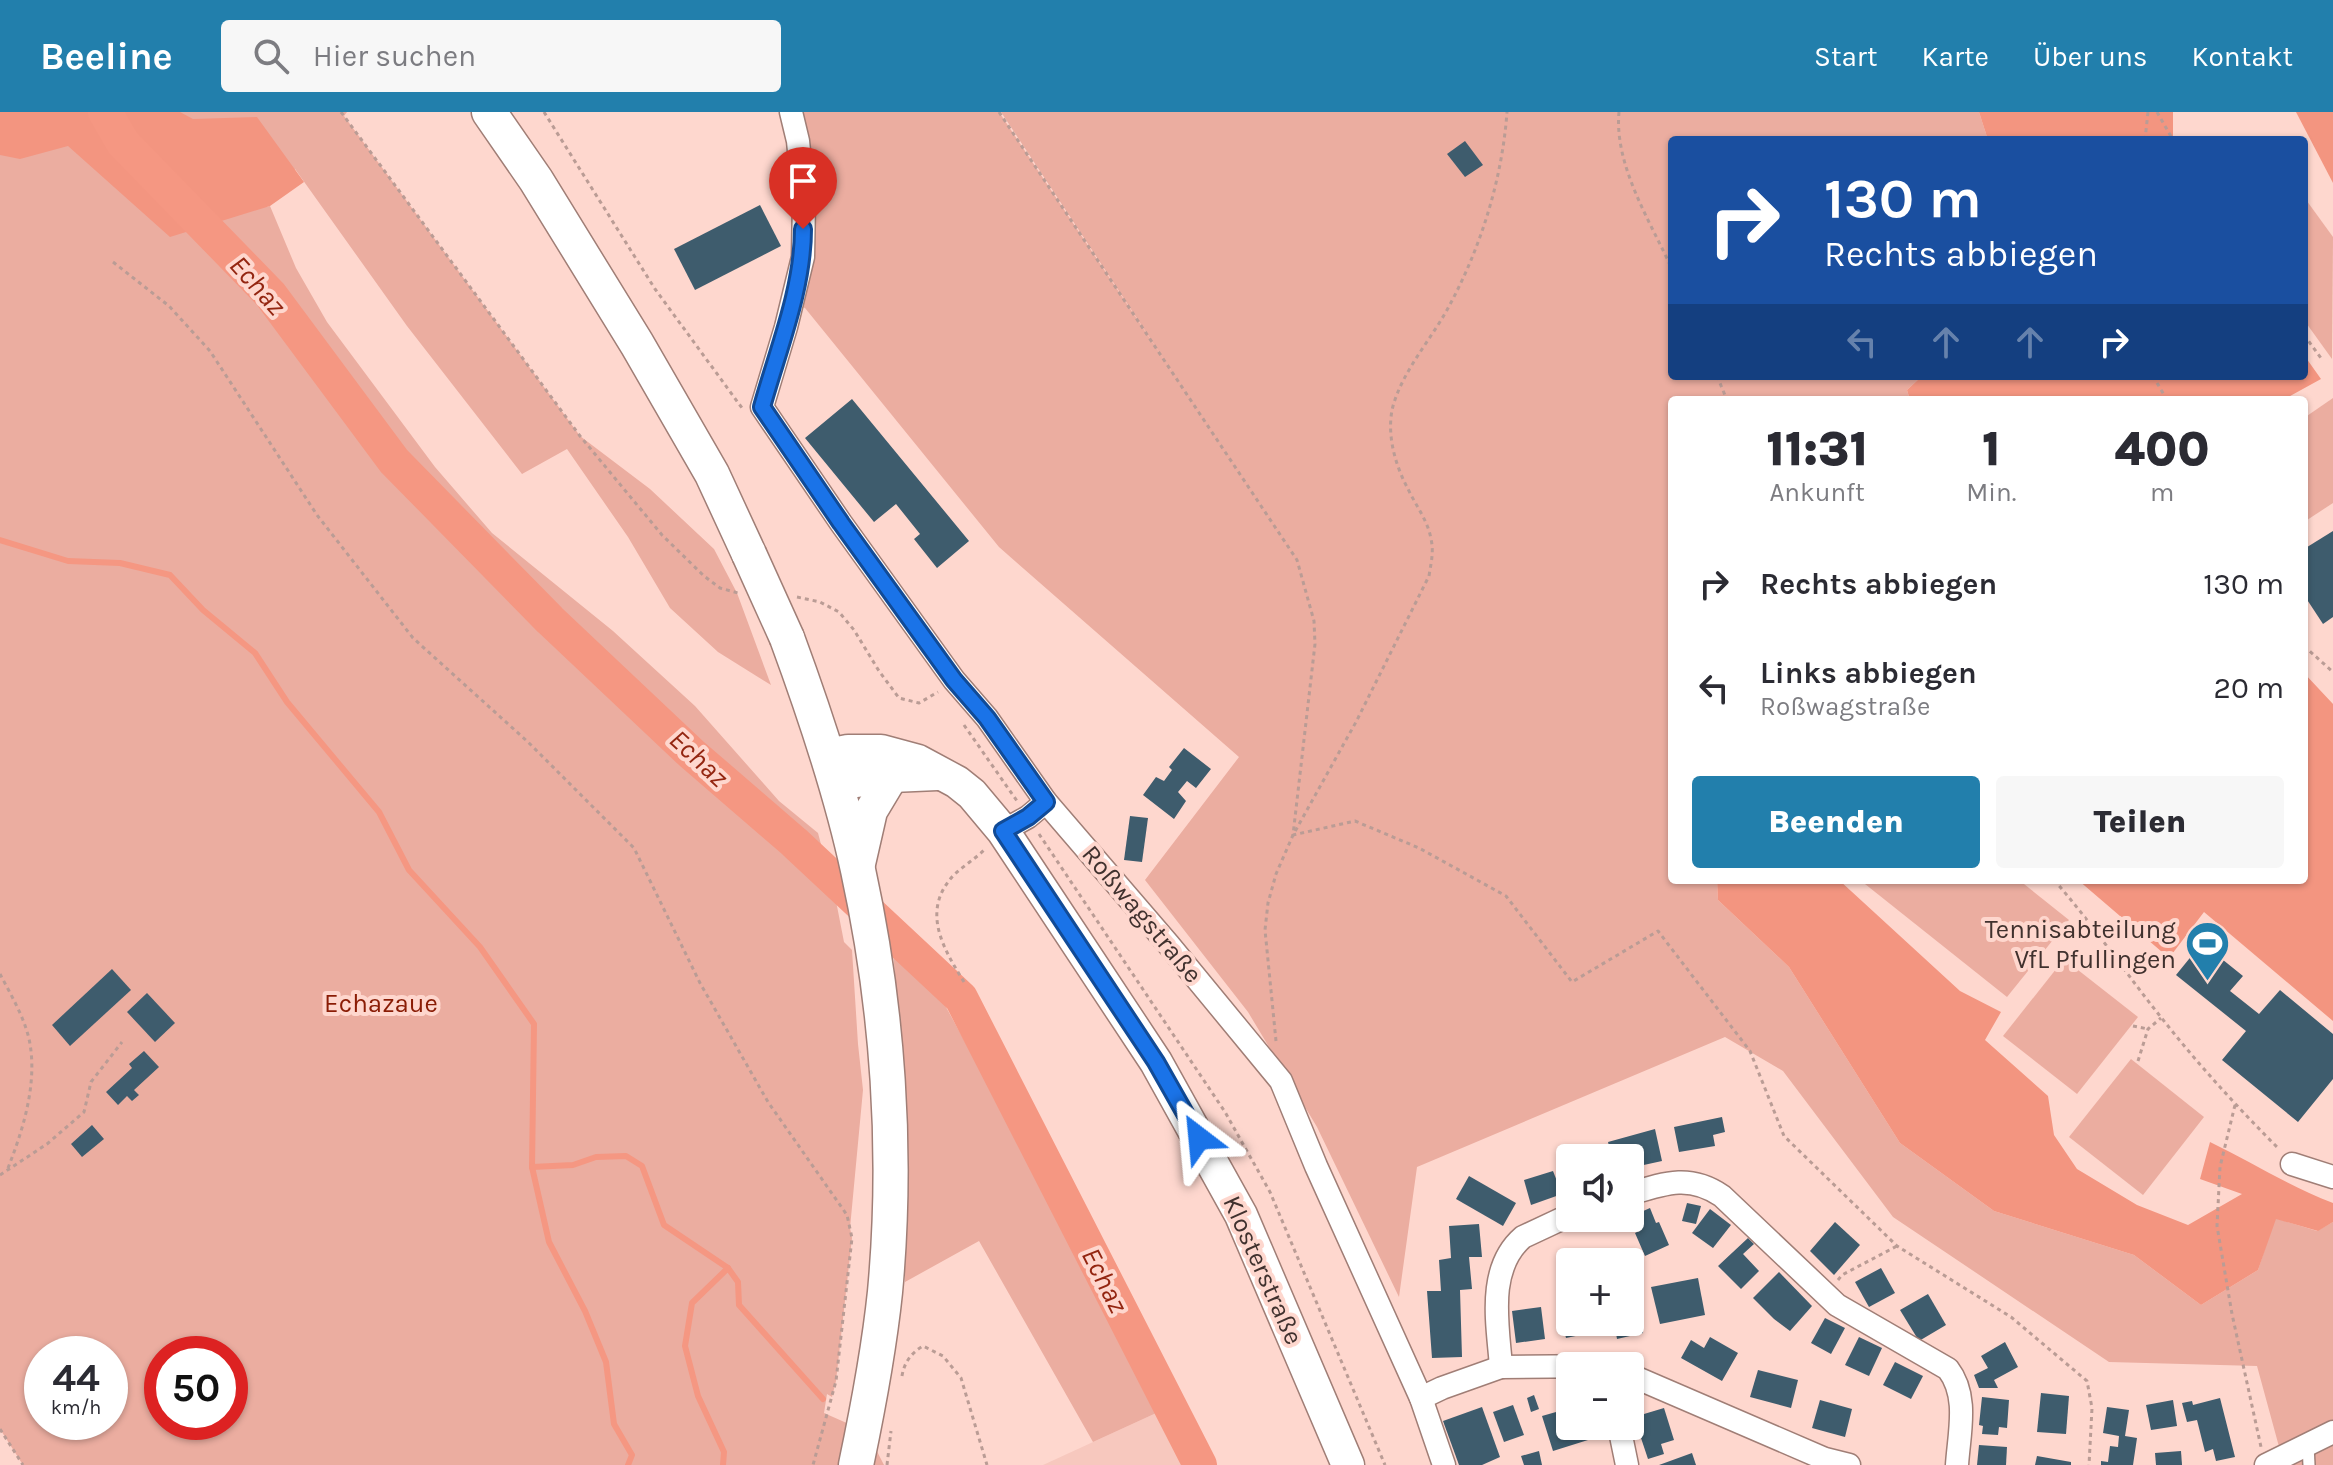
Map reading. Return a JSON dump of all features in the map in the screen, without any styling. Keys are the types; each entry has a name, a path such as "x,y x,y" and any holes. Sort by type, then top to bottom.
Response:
{"main road":[{"path":"489,112 536,180 637,344 712,474 787,638 832,770 860,879 883,1024 889,1143 885,1291 856,1465"},
{"name":"Klosterstraße","path":"832,770 848,751 881,751 918,761 957,782 1015,824 1156,1062 1233,1201 1348,1465"},
{"path":"832,770 892,776 940,774"},
{"path":"860,879 871,811 892,776"}],"street":[{"name":"Roßwagstraße","path":"791,112 798,141 804,201 803,257 762,407 841,523 1046,802 1281,1081 1421,1398 1444,1465"},
{"path":"1015,824 1046,802"},
{"path":"2292,1164 2333,1177"},
{"path":"1644,1190 1682,1181 1709,1187 1826,1294 1855,1316 1948,1369 1957,1381 1961,1409 1957,1465"},
{"path":"1501,1367 1497,1293 1509,1255 1523,1237 1556,1222"},
{"path":"1421,1398 1501,1367 1556,1366"},
{"path":"1644,1381 1825,1462 1849,1465"},
{"path":"2264,1457 2308,1455 2333,1432"},
{"path":"1622,1440 1627,1465"}],"path":[{"path":"341,112 580,436"},
{"path":"544,112 655,289"},
{"path":"999,112 1297,560 1314,621 1315,644 1293,835"},
{"path":"1281,1081 1265,930 1268,903 1276,874 1293,835 1356,722 1429,576 1433,556 1431,539 1406,486 1392,444 1393,409 1407,372 1459,288 1474,249 1492,201 1502,160 1507,112"},
{"path":"1619,112 1624,166 1668,260"},
{"path":"2145,136 2148,112"},
{"path":"2157,112 2171,136"},
{"path":"113,262 169,306 210,351 317,515 413,638 528,742 634,848 700,983 768,1102 847,1215 852,1238 836,1381 813,1465"},
{"path":"2308,340 2321,358"},
{"path":"2308,650 2333,672"},
{"path":"963,724 1015,824 1081,897"},
{"path":"1293,835 1355,821 1419,848 1506,896 1572,982 1658,931 1750,1051 1784,1136 1897,1246 2011,1317 2087,1381 2092,1408 2089,1465"},
{"path":"964,982 942,947 937,925 937,901 949,880 1015,824"},
{"path":"2057,884 2161,1018 2235,1105 2292,1164"},
{"path":"0,974 16,1003 30,1043 30,1086 22,1132 8,1168"},
{"path":"2138,1061 2148,1029 2161,1018"},
{"path":"2133,1026 2148,1029"},
{"path":"0,1175 47,1144 84,1112 91,1082 122,1042"},
{"path":"2235,1105 2220,1167 2217,1226 2232,1314 2264,1457"},
{"path":"1826,1294 1842,1275 1897,1246"},
{"path":"901,1382 903,1368 914,1351 923,1346 943,1356 961,1378 987,1465"},
{"path":"887,1465 893,1423"},
{"path":"0,1429 23,1465"}],"shaded area":[{"path":"0,112 180,112 193,119 257,117 304,182 270,206 170,237 68,146 20,159 0,155"},
{"path":"1979,112 2173,112 2173,136 1987,136"},
{"path":"2296,112 2333,112 2333,183"},
{"path":"2308,361 2321,379 2290,396 1909,396 1907,390 1918,380 2308,380"},
{"path":"2308,677 2333,704 2333,1021 2204,912 2169,958 2083,884 2308,884"},
{"path":"1717,884 1843,884 1960,991 2001,1012 1985,1040 2048,1096 2054,1135 2077,1169 2137,1205 2188,1225 2242,1194 2200,1179 2210,1142 2333,1203 2333,1222 2318,1231 2276,1219 2258,1270 2201,1305 2134,1255 1994,1211 1900,1143 1789,967 1718,900"},
{"path":"1182,1402 1217,1465 1043,1465 1165,1409"}],"green space":[{"name":"Echazaue","path":"0,112 347,112 344,116 580,436 650,489 714,549 737,593 771,685 718,652 670,608 628,537 567,449 522,474 407,326 295,169 266,207 270,206 296,268 327,322 435,467 492,533 613,631 695,706 779,801 818,833 844,942 852,950 863,1090 850,1228 852,1238 836,1381 832,1397 827,1394 824,1413 867,1432 884,1465 23,1465 0,1429"},
{"path":"791,112 999,112 1171,370 1001,112 1979,112 1987,136 1668,136 1668,380 1918,380 1907,390 1909,396 1668,396 1668,884 1717,884 1718,900 1789,967 1900,1143 1994,1211 2134,1255 2201,1305 2258,1270 2275,1218 2317,1231 2333,1222 2333,1465 2284,1465 2257,1366 2109,1362 1893,1217 1783,1071 1725,1037 1417,1167 1399,1297 1317,1127 1248,1012 1145,880 1239,757 999,547 805,308 791,303 803,257"},
{"path":"2308,203 2333,237 2332,359 2308,326"},
{"path":"2333,398 2333,503 2308,519 2308,415"},
{"path":"1865,884 2024,884 2069,920 2007,997"},
{"path":"893,951 934,985 1165,1409 1093,1442 979,1241 905,1282 902,1061"},
{"path":"2064,959 2138,1017 2077,1094 2003,1036"},
{"path":"2131,1059 2204,1117 2143,1195 2069,1137"}],"building":[{"path":"1465,141 1483,165 1465,177 1447,154"},
{"path":"760,205 781,246 695,290 674,249"},
{"path":"852,399 969,541 937,568 914,539 920,534 896,504 874,522 805,438"},
{"path":"2333,531 2333,617 2323,624 2308,601 2308,547"},
{"path":"1184,748 1211,769 1196,788 1187,781 1178,792 1186,801 1174,819 1143,795 1156,777 1164,781 1172,770 1169,767"},
{"path":"1130,816 1148,818 1142,862 1124,860"},
{"path":"2202,943 2243,976 2230,991 2259,1014 2280,990 2333,1034 2333,1079 2298,1122 2222,1060 2246,1031 2176,975"},
{"path":"112,969 131,990 70,1046 52,1025"},
{"path":"147,993 175,1023 155,1042 127,1012"},
{"path":"144,1051 159,1067 134,1090 139,1095 132,1101 127,1096 118,1105 106,1092 132,1068 129,1064"},
{"path":"1722,1117 1725,1132 1713,1135 1715,1146 1679,1152 1674,1127"},
{"path":"92,1125 104,1139 82,1157 71,1144"},
{"path":"1655,1129 1662,1161 1644,1165 1644,1144 1608,1142"},
{"path":"1553,1171 1556,1196 1531,1205 1524,1180"},
{"path":"1469,1176 1516,1203 1503,1226 1456,1199"},
{"path":"1687,1203 1701,1206 1696,1224 1682,1221"},
{"path":"1650,1208 1669,1245 1645,1256 1635,1233 1644,1232 1644,1211"},
{"path":"1710,1209 1731,1225 1713,1248 1692,1233"},
{"path":"1835,1222 1860,1245 1834,1275 1810,1251"},
{"path":"1479,1224 1482,1257 1469,1257 1472,1289 1460,1290 1462,1357 1432,1358 1427,1291 1441,1291 1439,1260 1451,1258 1449,1226"},
{"path":"1748,1238 1754,1244 1743,1254 1759,1271 1741,1289 1718,1266"},
{"path":"1881,1268 1895,1293 1869,1307 1855,1282"},
{"path":"1779,1272 1812,1306 1790,1331 1753,1298"},
{"path":"1698,1278 1705,1315 1660,1324 1651,1287"},
{"path":"1928,1294 1946,1325 1919,1341 1900,1310"},
{"path":"1541,1307 1545,1339 1516,1343 1512,1311"},
{"path":"1825,1318 1845,1328 1831,1354 1811,1343"},
{"path":"1710,1337 1738,1353 1722,1381 1681,1358 1691,1340 1704,1348"},
{"path":"1859,1337 1882,1348 1869,1376 1845,1365"},
{"path":"2005,1342 2018,1367 1994,1380 1998,1388 1979,1388 1974,1375 1988,1368 1981,1356"},
{"path":"1895,1362 1923,1376 1911,1399 1883,1385"},
{"path":"1758,1370 1798,1380 1791,1408 1750,1397"},
{"path":"2041,1393 2069,1396 2066,1434 2037,1432"},
{"path":"1534,1395 1539,1409 1531,1412 1527,1398"},
{"path":"1982,1397 2009,1400 2007,1428 1999,1427 1998,1435 1982,1434 1983,1426 1979,1425"},
{"path":"2220,1398 2235,1457 2216,1461 2213,1449 2205,1452 2197,1420 2187,1422 2182,1403 2192,1401 2193,1405"},
{"path":"1820,1400 1852,1409 1845,1437 1812,1428"},
{"path":"2173,1400 2177,1426 2151,1430 2146,1405"},
{"path":"1513,1405 1524,1435 1504,1442 1493,1412"},
{"path":"1482,1407 1500,1457 1482,1465 1459,1465 1443,1421"},
{"path":"2107,1407 2129,1410 2125,1436 2137,1438 2133,1465 2101,1465 2101,1461 2108,1462 2110,1446 2118,1447 2119,1436 2103,1433"},
{"path":"1664,1408 1674,1440 1661,1444 1664,1454 1648,1459 1642,1440 1644,1414"},
{"path":"1556,1412 1556,1440 1588,1440 1553,1451 1542,1416"},
{"path":"1979,1445 2007,1447 2006,1465 1977,1465"},
{"path":"1539,1451 1542,1465 1524,1465 1521,1456"},
{"path":"2181,1451 2182,1465 2156,1465 2155,1453"},
{"path":"1692,1453 1696,1465 1659,1465"},
{"path":"2037,1456 2071,1462 2071,1465 2035,1465"}],"waterway":[{"name":"Echaz","path":"105,112 123,143 270,294 394,461 550,620 692,754 794,842 961,998 1200,1465"},
{"path":"0,540 68,561 120,563 170,575 203,610 255,653 287,702 379,812 409,870 480,947 534,1024 532,1167 549,1242 585,1311 606,1362 614,1424 632,1455 628,1465"},
{"path":"532,1167 573,1165 596,1157 626,1156 642,1166 664,1225 728,1268 738,1282 739,1305 823,1399"},
{"path":"723,1465 724,1452 698,1396 685,1346 692,1303 728,1268"}],"place":[{"name":"Tennisabteilung VfL Pfullingen","path":"2207,983"}],"route":[{"path":"803,229 803,257 762,407 841,523 1046,802 1003,831 1156,1062 1199,1138"}]}
